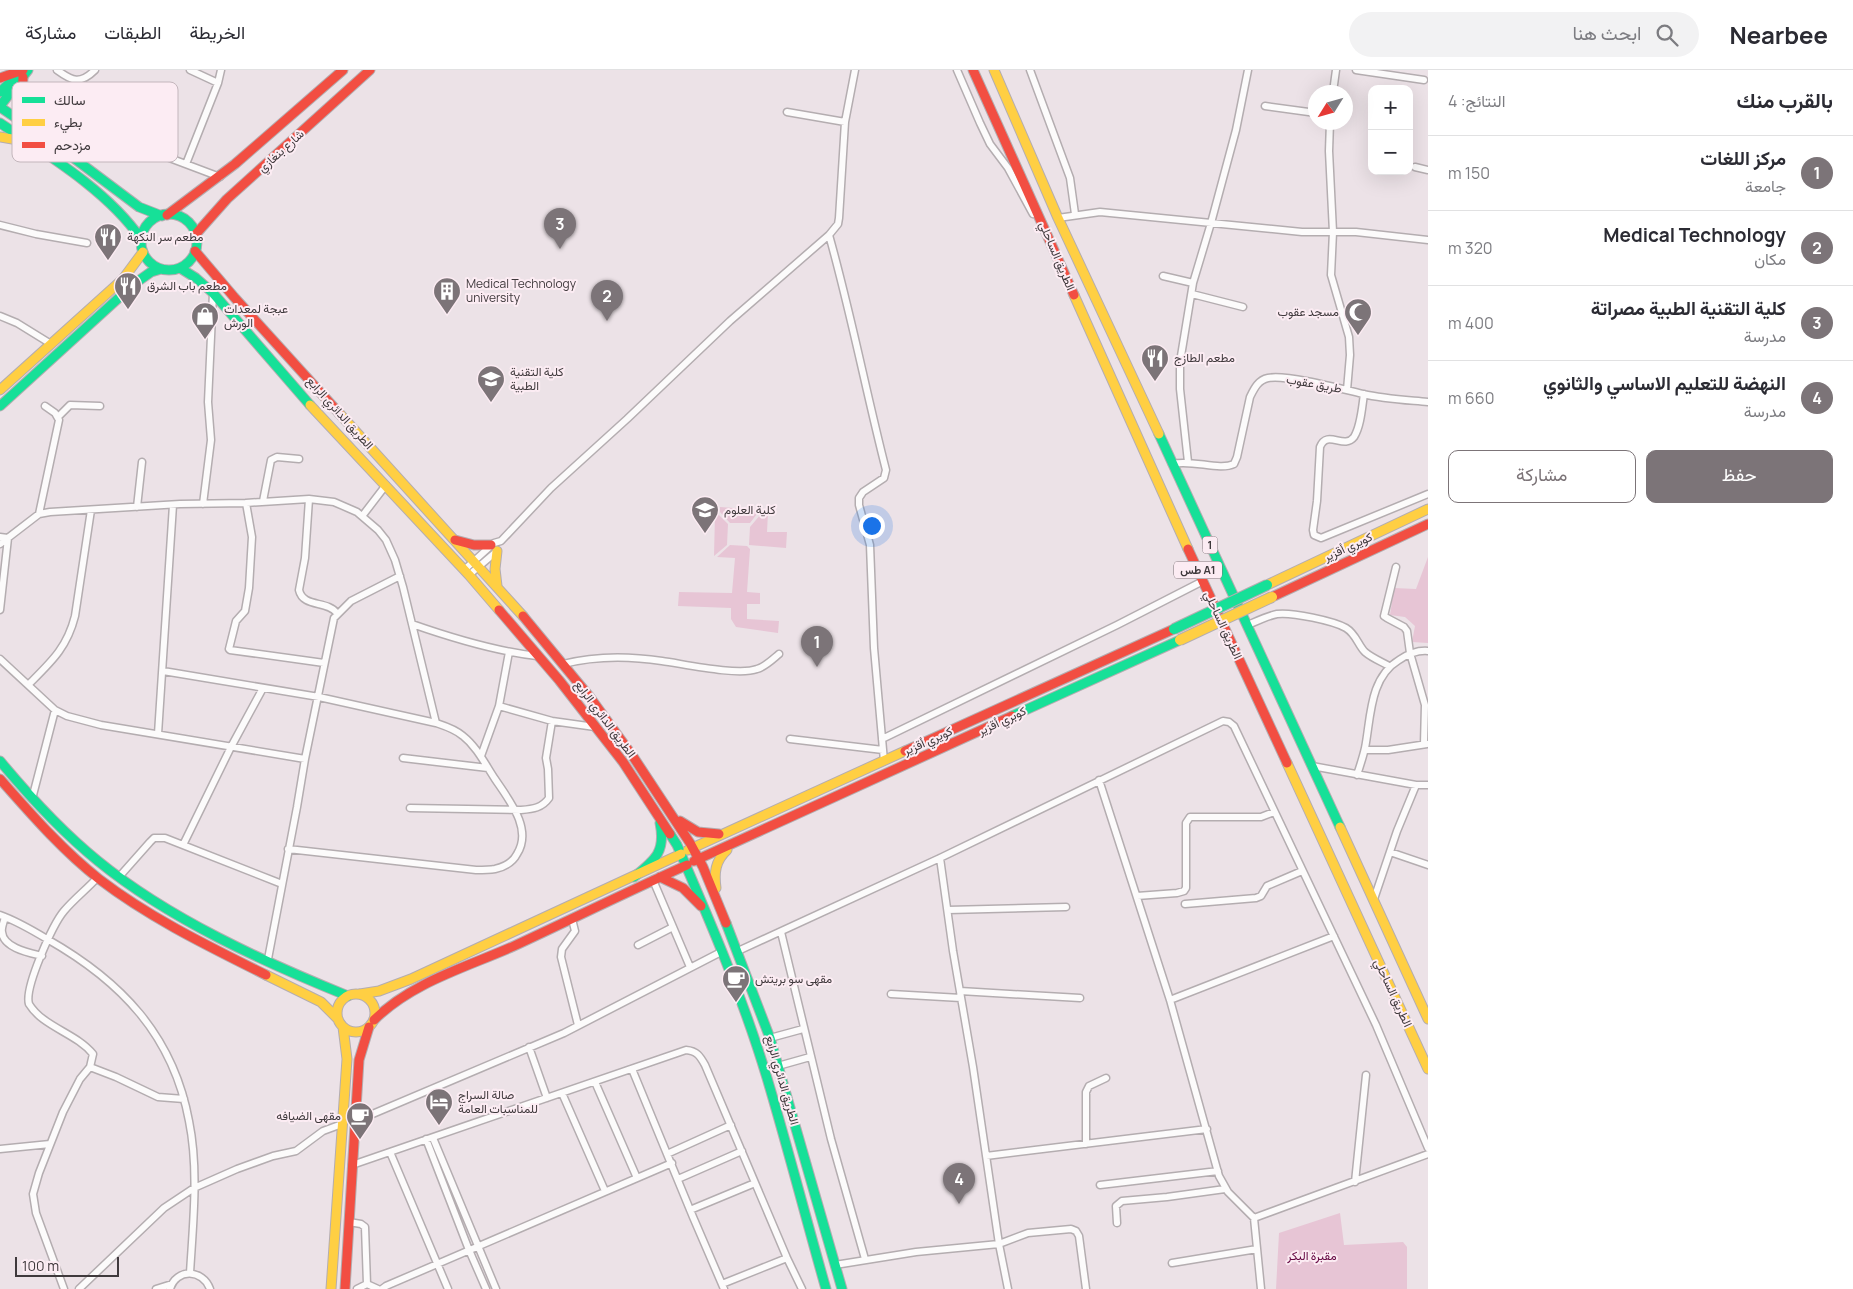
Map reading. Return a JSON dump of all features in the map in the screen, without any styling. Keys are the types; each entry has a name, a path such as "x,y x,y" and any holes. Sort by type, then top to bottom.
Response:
{"main road":[{"name":"شارع بنغازي","path":"164,215 189,200 220,177 343,70"},
{"name":"شارع بنغازي","path":"195,235 227,200 370,70"},
{"name":"الطريق الساحلي","path":"973,70 1078,306 1428,1069"},
{"name":"الطريق الساحلي","path":"994,70 1058,218 1248,625 1428,1019"},
{"path":"0,78 24,72"},
{"path":"0,92 24,72"},
{"path":"12,90 0,107 12,116"},
{"path":"0,123 12,131"},
{"path":"57,162 106,198 125,216 141,239 143,252 148,261 161,269"},
{"path":"0,406 134,284 151,272 161,269 180,268 191,259 195,251 195,235 189,223 184,219 139,207 77,162"},
{"path":"141,239 150,222 164,215"},
{"name":"الطريق الدائري الرابع","path":"195,251 234,297 497,586 594,704 671,813 693,848 738,951 770,1038 842,1289"},
{"path":"0,390 123,278 143,252"},
{"name":"الطريق الدائري الرابع","path":"180,268 196,278 213,293 304,398 466,572 559,680 622,762 655,810 687,865 738,992 767,1078 826,1289"},
{"name":"كويري أقزير","path":"634,877 883,756 1174,628 1428,509"},
{"name":"كوبري أقزير","path":"372,1024 381,1012 403,996 572,919 656,878 1180,640 1428,524"},
{"path":"455,540 474,545 496,546 495,569 497,586"},
{"path":"0,761 32,799 62,830 119,877 191,922 316,983 348,996"},
{"path":"0,779 63,848 127,900 166,924 321,1002 340,1023 356,1032 365,1030 372,1024"},
{"path":"331,1289 347,1059 345,1033 340,1023 337,1008 339,1003 348,996 393,987 634,877 657,858 662,849 661,825 655,810"},
{"path":"671,813 687,827 702,834 719,834 734,829"},
{"path":"719,906 714,874 716,863 720,855 740,841"},
{"path":"656,878 671,881 684,888 709,918"},
{"path":"127,900 134,887"},
{"path":"345,1289 360,1060 363,1042 375,1015 370,999 360,994"}],"street":[{"path":"57,70 75,81 81,80 95,70"},
{"path":"190,70 218,83"},
{"path":"186,164 218,83 221,70"},
{"path":"466,572 496,546 551,488 730,321 828,235 838,224 841,210 845,122 855,70"},
{"path":"958,70 990,144 1008,168 1028,206 1044,226"},
{"path":"1030,70 1070,178 1075,214"},
{"path":"1188,462 1180,389 1180,362 1193,283 1236,130 1248,70"},
{"path":"1335,85 1336,70"},
{"path":"1356,70 1424,80"},
{"path":"1265,106 1308,112"},
{"path":"787,112 845,122"},
{"path":"1330,130 1329,158 1333,232 1331,276 1349,337 1350,355 1347,390"},
{"path":"178,161 220,177"},
{"path":"1415,167 1428,170"},
{"path":"1058,218 1075,214 1100,212 1302,232 1356,232 1428,240"},
{"path":"0,225 87,244"},
{"path":"790,738 883,756 874,648 870,545 859,505 859,498 863,492 884,478 886,470 858,356 848,305 828,235"},
{"path":"1164,276 1193,283"},
{"path":"203,504 211,440 208,402 213,293"},
{"path":"1192,294 1242,307"},
{"path":"0,316 17,323 51,344"},
{"name":"طريق عقوب","path":"1172,464 1188,462 1227,467 1234,464 1250,397 1254,388 1262,380 1276,377 1364,394 1428,402"},
{"path":"1364,394 1357,430 1353,439 1342,442 1333,439 1322,441 1314,535 1321,538 1428,494"},
{"path":"58,416 70,405 100,406"},
{"path":"39,514 59,420 58,416 45,406"},
{"path":"263,501 271,460 277,457 299,459"},
{"path":"137,507 142,462"},
{"path":"362,515 386,486"},
{"path":"309,499 305,558 299,590 303,599 328,605 337,613"},
{"path":"0,544 39,514 74,510 309,499 334,502 362,515 386,540 400,576 436,723"},
{"path":"246,503 252,537 249,588 245,611 236,621 229,649 324,663"},
{"path":"158,734 173,505"},
{"path":"28,684 61,650 71,631 76,616 91,510"},
{"path":"0,537 8,538"},
{"path":"0,610 8,538"},
{"path":"1365,750 1388,750 1426,744 1425,705 1410,653 1406,629 1384,616 1396,567"},
{"path":"268,959 305,759 334,618 351,601 400,576"},
{"path":"882,739 1117,625 1203,580"},
{"path":"1248,625 1278,614 1290,614 1327,622 1346,628 1354,635 1366,652 1389,666"},
{"path":"412,624 447,636 509,652 537,656"},
{"path":"1357,775 1365,750 1372,703 1383,674 1389,666 1410,653 1428,651"},
{"path":"481,756 499,706 509,652"},
{"path":"562,664 599,658 634,659 744,671 758,669 779,654"},
{"path":"0,660 55,710 67,716 102,725 305,759"},
{"path":"163,671 319,697 436,723 462,734 481,756 514,810 523,832 523,842 515,858 496,869 459,869 288,849"},
{"path":"183,844 263,688"},
{"path":"499,706 552,720 595,727"},
{"path":"32,799 55,710"},
{"path":"410,808 514,810 536,808 545,803 549,798 546,758 552,720"},
{"path":"738,951 940,858 1099,780 1224,722 1229,722 1234,726 1376,1025 1428,1148"},
{"path":"403,758 488,768"},
{"path":"1312,766 1416,786 1428,785"},
{"path":"1099,780 1170,1000 1218,1171 1225,1189 1254,1218 1261,1289"},
{"path":"1374,901 1403,813 1416,786"},
{"path":"1137,896 1178,894 1184,891 1186,888 1186,824 1190,817 1261,817 1274,812"},
{"path":"119,877 154,838 165,838 282,884"},
{"path":"1390,852 1428,865"},
{"path":"940,858 999,1244 1008,1289"},
{"path":"1185,904 1256,898 1264,894 1267,886 1302,871"},
{"path":"64,1289 33,1199 35,1184 50,1144 71,1096 80,1079 90,1067 93,1054 87,1047 46,1021 29,1004 28,992 49,940 64,910 98,878"},
{"path":"656,878 673,927 690,967"},
{"path":"948,910 1066,907"},
{"path":"42,956 27,952 6,942 1,931 3,916 66,950 104,976 133,1004 148,1022 167,1054 184,1099 190,1122 194,1188 190,1273"},
{"path":"572,919 574,931 562,949 561,957 578,1025"},
{"path":"638,945 673,927"},
{"path":"780,932 831,1139 865,1259"},
{"path":"1170,1000 1334,936"},
{"path":"356,1121 578,1025 721,952"},
{"path":"891,994 1080,998"},
{"path":"770,1038 803,1029"},
{"path":"529,1047 547,1098"},
{"path":"352,1165 686,1050 697,1052 705,1065 802,1289"},
{"path":"778,1066 810,1057"},
{"path":"90,1067 158,1097 184,1099"},
{"path":"632,1069 723,1287 787,1258"},
{"path":"1356,1182 1366,1075"},
{"path":"1086,1144 1086,1092 1089,1086 1106,1078"},
{"path":"595,1082 637,1178"},
{"path":"562,1093 605,1191"},
{"path":"79,1289 164,1208 194,1188 237,1169 273,1156 296,1151 323,1131 342,1124"},
{"path":"668,1154 730,1125"},
{"path":"986,1156 1207,1129"},
{"path":"429,1138 496,1289"},
{"path":"429,1138 469,1250 486,1289"},
{"path":"0,1149 50,1144"},
{"path":"678,1179 742,1151"},
{"path":"390,1152 448,1289"},
{"path":"1254,1218 1428,1154"},
{"path":"382,1289 437,1263 672,1163"},
{"path":"1100,1185 1218,1171"},
{"path":"690,1210 755,1183"},
{"path":"1117,1223 1116,1206 1122,1201 1225,1189"},
{"path":"349,1222 361,1224 365,1227 367,1284"},
{"path":"835,1265 865,1259 999,1244 1028,1234 1070,1229 1076,1231 1079,1236 1086,1289"},
{"path":"1172,1263 1257,1250"},
{"path":"156,1289 171,1287 179,1276 190,1273 203,1278 210,1289"},
{"path":"357,1289 367,1284"},
{"path":"367,1284 378,1289"}],"green space":[{"path":"720,507 760,510 750,523 730,523 720,512"},
{"path":"768,513 767,532 787,532 786,548 749,545 750,527 761,514"},
{"path":"715,514 718,514 728,524 727,545 714,556"},
{"path":"730,545 747,546 750,549 747,592 760,593 760,604 747,604 747,619 779,621 778,633 736,627 731,619 731,608 678,606 679,592 732,593 735,558 717,557"},
{"path":"1428,557 1428,643 1412,642 1415,626 1405,617 1390,615 1394,588 1416,589"},
{"name":"مقبرة البكر","path":"1340,1213 1344,1245 1403,1242 1407,1247 1407,1289 1276,1289 1279,1233"}],"traffic: fast":[{"path":"0,92 23,70"},
{"path":"19,82 28,70"},
{"path":"0,106 12,91"},
{"path":"0,107 12,115"},
{"path":"0,123 12,131"},
{"path":"58,162 112,205 141,239"},
{"path":"79,162 139,207 162,216"},
{"path":"169,214 180,216 189,222 195,231 197,242 195,253 189,262 180,268 169,270 158,268 149,262 143,253 141,242 143,231 149,222 158,216 169,214"},
{"path":"180,268 196,278 213,293 310,405"},
{"path":"0,406 134,284 151,272 161,269"},
{"path":"1159,434 1340,827"},
{"path":"1174,629 1267,585"},
{"path":"1012,716 1180,640"},
{"path":"0,761 34,801 84,850 155,902 218,938 283,969 348,996"},
{"path":"634,877 653,860 660,848 660,823"},
{"path":"670,834 677,845 702,902 758,1048 826,1289"},
{"path":"726,923 770,1038 842,1289"}],"traffic: slow":[{"path":"994,70 1058,218 1159,434"},
{"path":"0,137 12,139"},
{"path":"0,390 123,279 143,252"},
{"path":"1074,295 1188,549"},
{"path":"310,405 469,575 499,610"},
{"path":"339,413 523,616"},
{"path":"1267,585 1428,509"},
{"path":"497,551 495,569 497,586"},
{"path":"1180,640 1272,597"},
{"path":"688,850 905,751"},
{"path":"1287,763 1428,1069"},
{"path":"1340,827 1428,1019"},
{"path":"716,888 716,868 720,858 727,850"},
{"path":"360,994 379,991 411,979 681,854"},
{"path":"266,975 321,1002 338,1019"},
{"path":"356,994 370,999 375,1013 370,1027 356,1032 342,1027 337,1013 342,999 356,994"},
{"path":"331,1289 347,1059 343,1027"}],"traffic: jam":[{"path":"0,78 23,70"},
{"path":"167,215 235,164 343,70"},
{"path":"195,235 227,199 370,70"},
{"path":"973,70 1074,295"},
{"path":"23,77 23,82"},
{"path":"195,251 339,413"},
{"path":"1272,597 1428,524"},
{"path":"455,540 474,545 491,545"},
{"path":"1188,549 1287,763"},
{"path":"499,610 559,680 623,762 670,834"},
{"path":"523,616 589,696 634,758 690,843 703,867 726,923"},
{"path":"905,751 1174,629"},
{"path":"694,861 1012,716"},
{"path":"0,779 60,844 99,879 159,919 266,975"},
{"path":"680,821 698,832 719,834"},
{"path":"374,1020 405,995 423,985 514,946 687,865"},
{"path":"660,877 683,888 701,906"},
{"path":"345,1289 359,1060 369,1027"}],"place":[{"name":"كلية التقنية الطبية مصراتة","path":"560,249"},
{"name":"مطعم سر النكهة","path":"108,261"},
{"name":"مطعم باب الشرق","path":"128,310"},
{"name":"Medical Technology university","path":"447,315"},
{"name":"Medical Technology","path":"607,321"},
{"name":"مسجد عقوب","path":"1358,336"},
{"name":"عبجة لمعدات الورش","path":"205,340"},
{"name":"مطعم الطازج","path":"1155,382"},
{"name":"كلية التقنية الطبية","path":"491,403"},
{"name":"كلية العلوم","path":"705,534"},
{"name":"مركز اللغات","path":"817,667"},
{"name":"مقهى سو بريتش","path":"736,1003"},
{"name":"صالة السراج للمناسبات العامة","path":"439,1126"},
{"name":"مقهى الضيافه","path":"360,1140"},
{"name":"النهضة للتعليم الاساسي والثانوي","path":"959,1204"}]}
